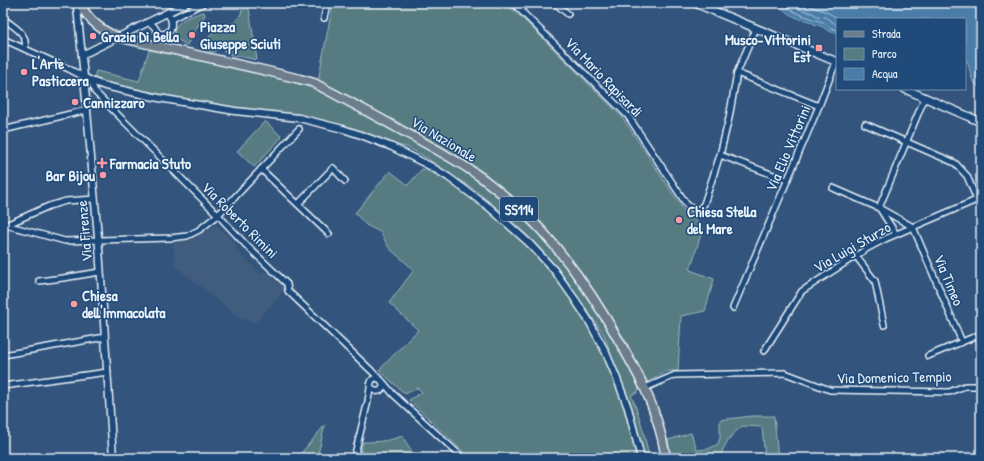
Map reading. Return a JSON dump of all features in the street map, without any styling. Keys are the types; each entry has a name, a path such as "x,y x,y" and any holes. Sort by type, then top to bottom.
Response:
{"main road":[{"name":"Via Nazionale","path":"80,3 86,13 97,25 117,37 300,78 314,83 426,143 482,178 508,199 542,231 562,254 586,288 614,331 645,388 660,431 666,458"},
{"path":"695,3 836,62"},
{"path":"908,90 981,122"}],"street":[{"name":"Via Firenze","path":"80,3 78,7 79,22 98,241 113,458"},
{"path":"82,55 186,3"},
{"path":"171,19 204,3"},
{"path":"324,18 327,3"},
{"name":"Via Mario Rapisardi","path":"513,3 628,116 687,205 694,210 699,210 704,204 720,156 737,73 756,28"},
{"path":"521,10 528,3"},
{"path":"555,3 568,14"},
{"path":"79,22 80,18 86,13"},
{"path":"147,22 154,25 158,33 167,33 171,30 172,25 171,19 167,13"},
{"path":"3,18 22,33 26,43 25,49"},
{"path":"3,39 69,69 91,81 105,86 159,98 236,111 299,118 361,135 392,147 432,166 490,208 525,239 554,270 589,320 606,353 628,408 641,458"},
{"name":"Via Elio Vittorini","path":"733,308 836,64"},
{"path":"737,73 819,106"},
{"path":"91,81 95,92"},
{"path":"85,90 95,92"},
{"name":"Via Roberto Rimini","path":"95,92 246,245 287,284 288,292 381,380 393,394"},
{"path":"879,208 925,97"},
{"path":"3,130 87,110"},
{"path":"865,124 955,163 967,176 979,199"},
{"path":"5,225 65,241 98,241 187,236 199,230 218,215 299,129"},
{"path":"720,156 787,180"},
{"path":"298,204 333,168 345,181"},
{"path":"261,169 329,234"},
{"path":"834,188 879,208 914,227"},
{"path":"5,225 54,204 66,201 94,199"},
{"name":"Via Luigi Sturzo","path":"764,351 802,291 874,245 896,234 979,199"},
{"path":"879,208 896,234"},
{"name":"Via Timeo","path":"914,227 962,342"},
{"path":"856,256 875,281 884,325"},
{"path":"39,281 100,272"},
{"path":"928,356 981,334"},
{"path":"3,355 105,337"},
{"path":"354,458 368,401 370,384 369,373 366,366"},
{"path":"3,386 108,372"},
{"name":"Via Domenico Tempio","path":"645,388 674,375 785,373 830,390 949,392 965,386 981,386"},
{"path":"368,401 379,391 383,388 384,384 381,380 376,378 373,379 370,384 371,389 374,391 379,391 386,390 393,394 464,458"}],"shaded area":[{"path":"216,225 237,245 235,249 261,274 265,271 285,289 256,322 241,319 175,266 173,242 196,236"}],"green space":[{"path":"333,3 505,3 622,117 683,209 703,228 690,270 714,279 705,311 681,316 678,371 668,371 646,383 626,341 565,252 542,225 486,174 458,157 318,81"},
{"path":"249,8 257,60 225,53 223,48 220,47 214,52 203,48 212,33 217,29 235,22 241,14 242,9"},
{"path":"204,12 205,16 187,45 177,39 174,32 179,23 186,18"},
{"path":"149,50 240,69 311,87 422,145 454,164 482,183 509,205 538,234 564,264 600,315 638,384 639,388 637,393 631,395 642,426 649,458 643,458 603,333 556,266 506,215 472,188 437,167 429,159 407,147 391,144 350,128 299,115 236,108 123,88 94,78 96,71 139,81"},
{"path":"265,121 282,137 254,167 237,151"},
{"path":"422,169 442,177 469,194 521,238 558,279 588,324 601,347 628,414 639,458 470,458 409,400 422,392 418,388 405,394 379,370 418,330 389,303 414,270 389,248 380,232 366,225 355,213 390,171 408,185"},
{"path":"751,416 774,416 778,458 765,458 762,427 743,426 735,432 729,440 719,458 671,458 668,440 691,433 697,450 708,449 718,444 720,438 720,420"},
{"path":"325,425 317,458 297,458"},
{"path":"402,436 413,453 412,458 359,458 363,442 383,441"}],"water":[{"path":"776,3 981,3 981,89 973,82 967,60 966,61 966,18 836,18 836,34 821,26 789,14"}],"place":[{"name":"Piazza Giuseppe Sciuti","path":"192,35"},
{"name":"Grazia Di Bella","path":"93,36"},
{"name":"Musco-Vittorini Est","path":"819,48"},
{"name":"L'Arte Pasticcera","path":"24,72"},
{"name":"Cannizzaro","path":"75,102"},
{"name":"Farmacia Stuto","path":"102,163"},
{"name":"Bar Bijou","path":"103,175"},
{"name":"Chiesa Stella del Mare","path":"679,220"},
{"name":"Chiesa dell'Immacolata","path":"74,304"}]}
